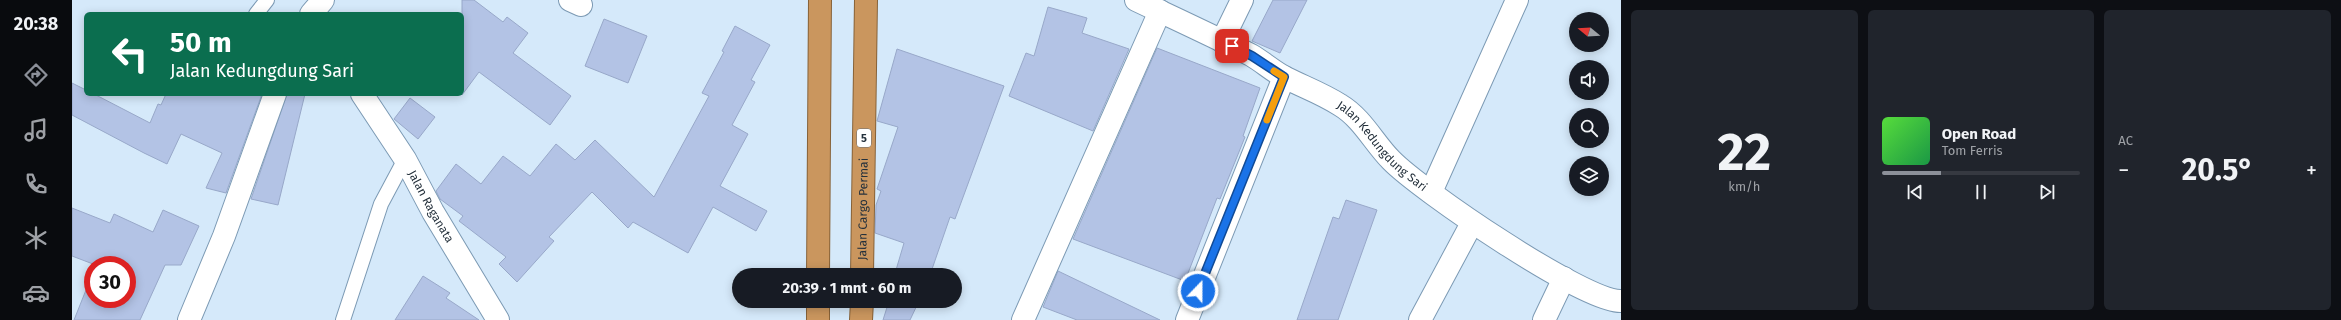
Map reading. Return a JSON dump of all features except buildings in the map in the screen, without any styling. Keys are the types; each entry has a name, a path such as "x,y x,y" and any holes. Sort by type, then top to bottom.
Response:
{"highway":[{"path":"818,268 820,0"},
{"name":"Jalan Cargo Permai","path":"862,268 866,0"},
{"path":"818,308 818,320"},
{"path":"861,320 862,308"}],"street":[{"name":"Jalan Kedungdung Sari","path":"1136,0 1252,56 1284,77 1341,105 1353,114 1391,160 1472,223 1564,278 1610,301 1621,301"},
{"path":"1222,41 1242,0"},
{"path":"1431,192 1518,0"},
{"path":"1022,320 1160,11"},
{"path":"1187,320 1284,77"},
{"path":"189,320 224,236 274,96"},
{"name":"Jalan Raganata","path":"363,96 405,159 433,212 498,320"},
{"path":"1420,320 1472,223"},
{"path":"1544,320 1564,278"}],"lane":[{"path":"258,12 267,0"},
{"path":"343,320 381,204 405,159"}],"slow traffic":[{"path":"1267,120 1284,77 1274,71"}],"route":[{"path":"1198,291 1284,77 1252,56 1232,46"}]}
